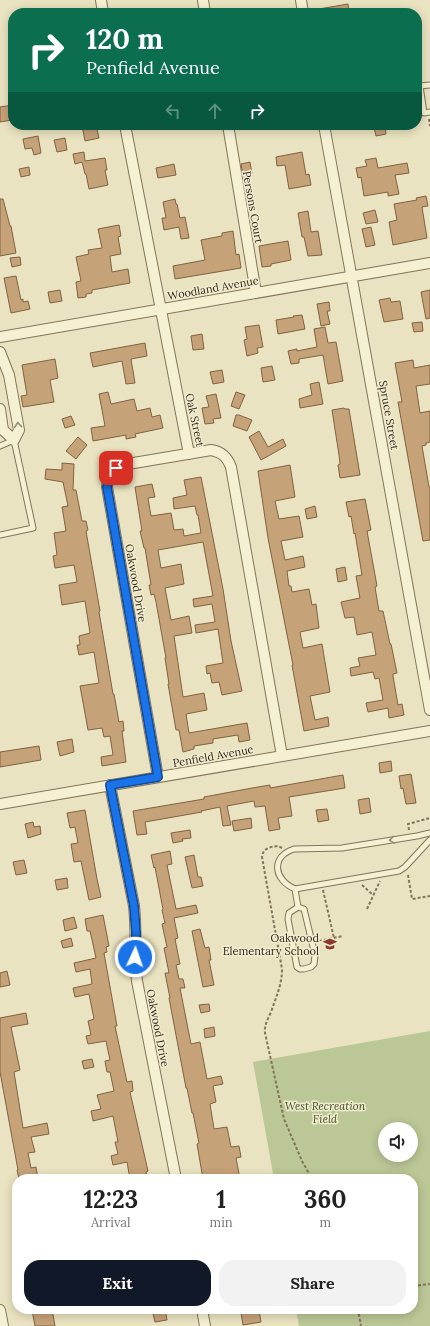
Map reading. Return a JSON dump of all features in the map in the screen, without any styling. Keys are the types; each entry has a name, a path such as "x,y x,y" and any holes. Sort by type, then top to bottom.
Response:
{"street":[{"name":"Oak Street","path":"126,130 189,454 210,450 218,452 224,455 231,467 282,756"},
{"name":"Persons Court","path":"229,130 256,293"},
{"name":"Spruce Street","path":"325,130 430,710"},
{"name":"Woodland Avenue","path":"0,337 430,263"},
{"path":"0,352 8,375 20,430 14,440 3,430 0,409"},
{"name":"Oakwood Drive","path":"158,777 107,487 111,473 122,465 189,454"},
{"name":"Penfield Avenue","path":"0,804 430,731"},
{"name":"Oakwood Drive","path":"110,785 134,906 136,921 135,963 137,981 175,1174"},
{"path":"0,1310 3,1326"},
{"path":"203,1314 205,1326"}],"lane":[{"path":"422,100 424,113 430,112"},
{"path":"0,446 14,440 33,528 0,535"},
{"path":"430,833 342,848 294,849 287,851 280,857 278,871 280,877 285,883 295,889 398,871 405,867 430,840"},
{"path":"295,889 298,907"},
{"path":"298,907 304,909 315,956 314,964 311,967 304,969 297,967 288,919 288,913 298,907"}],"path":[{"path":"410,823 430,818"},
{"path":"278,846 264,850 262,857 282,969 279,992 266,1024 265,1033 284,1119 309,1174"},
{"path":"404,877 410,872"},
{"path":"408,875 412,899 430,896"},
{"path":"366,909 383,879 374,880"},
{"path":"367,882 359,883 373,895"},
{"path":"323,890 334,938"},
{"path":"327,939 343,936"},
{"path":"418,1285 430,1284"},
{"path":"359,1314 361,1326"}],"green space":[{"name":"West Recreation Field","path":"430,1031 430,1326 299,1326 297,1314 418,1314 418,1174 273,1174 253,1062"}],"building":[{"path":"348,4 348,8 325,8"},
{"path":"8,106 8,121 0,122 0,107"},
{"path":"83,130 97,130 99,138 85,141"},
{"path":"375,130 386,130 386,134 376,136"},
{"path":"38,136 41,153 34,155 32,148 25,149 23,139"},
{"path":"65,138 67,150 57,152 54,140"},
{"path":"84,152 85,161 105,158 107,170 105,170 108,185 89,189 82,162 75,164 73,154"},
{"path":"302,152 306,175 309,174 311,185 289,189 285,165 277,166 276,157"},
{"path":"376,158 378,168 407,163 409,173 395,175 399,194 388,196 388,192 364,196 361,177 358,178 356,168 367,166 365,160"},
{"path":"250,162 252,174 243,176 241,164"},
{"path":"174,164 176,175 158,178 156,168"},
{"path":"29,167 30,175 21,177 19,169"},
{"path":"426,196 428,206 422,207 427,238 393,245 389,222 397,220 394,204 417,200 416,198"},
{"path":"0,199 3,199 11,226 16,253 0,256"},
{"path":"175,199 180,218 185,217 189,238 181,239 179,227 164,230 162,218 166,218 163,202"},
{"path":"375,210 378,222 366,224 363,213"},
{"path":"308,211 311,232 318,231 322,255 308,256 304,237 302,237 298,213"},
{"path":"119,225 121,236 118,237 121,254 110,256 112,272 128,269 130,283 92,290 92,293 86,294 86,297 78,298 76,282 81,281 76,257 89,254 88,250 102,248 98,229"},
{"path":"371,227 375,245 366,247 362,229"},
{"path":"233,231 236,255 239,254 241,268 175,279 173,266 205,260 201,240 222,236 222,233"},
{"path":"288,241 291,260 262,267 259,246"},
{"path":"20,257 21,265 12,267 10,258"},
{"path":"16,276 21,300 23,299 23,302 28,301 30,309 11,313 4,278"},
{"path":"60,290 62,301 50,303 48,292"},
{"path":"430,290 430,318 426,319 421,292"},
{"path":"390,298 391,302 400,301 403,319 384,322 379,300"},
{"path":"329,302 330,311 327,311 330,324 321,326 317,304"},
{"path":"302,315 305,329 278,334 276,320"},
{"path":"422,322 423,331 414,332 412,323"},
{"path":"259,325 263,347 257,348 258,353 247,356 244,340 247,339 245,327"},
{"path":"325,327 328,343 336,342 343,381 328,384 323,355 299,359 299,363 291,364 288,351 297,349 297,351 317,347 314,329"},
{"path":"202,334 204,349 193,350 191,336"},
{"path":"145,343 147,356 131,359 135,383 126,384 122,361 93,367 90,353"},
{"path":"55,359 58,378 50,380 54,402 23,407 21,396 27,395 22,365"},
{"path":"413,360 414,368 430,365 430,384 416,386 420,413 430,411 430,442 422,446 430,487 430,540 423,541 398,402 402,402 395,363"},
{"path":"272,366 275,380 263,382 261,368"},
{"path":"222,370 224,382 213,384 210,372"},
{"path":"319,382 323,404 300,408 299,399 312,395 310,384"},
{"path":"108,392 111,404 134,399 137,411 150,408 152,417 160,415 163,428 135,434 136,437 126,439 126,435 93,441 91,428 105,426 99,394"},
{"path":"236,392 245,395 239,409 231,406"},
{"path":"216,394 221,418 213,419 214,423 205,424 202,408 209,407 206,396"},
{"path":"344,408 349,409 360,475 340,478 338,465 340,464 339,455 332,410"},
{"path":"236,415 252,420 247,431 233,426"},
{"path":"71,416 75,425 65,428 62,419"},
{"path":"259,431 268,447 283,439 286,446 261,460 249,437"},
{"path":"78,437 87,445 76,459 66,451"},
{"path":"62,463 74,464 73,490 76,490 82,521 86,521 88,530 86,531 113,694 119,722 123,721 124,731 122,731 126,762 102,766 101,757 113,755 110,736 104,737 102,728 88,730 80,686 99,683 94,652 79,655 77,645 80,645 79,636 90,633 85,601 62,605 59,585 77,582 74,565 55,568 53,556 57,555 54,533 66,531 62,507 68,506 63,482 45,479 46,469 62,470"},
{"path":"290,465 295,497 275,501 279,519 299,516 303,537 281,541 285,560 303,556 305,567 287,571 289,586 291,586 292,592 309,589 312,605 316,604 319,628 300,632 303,648 322,644 330,692 310,696 315,720 328,717 329,726 304,731 293,665 268,538 258,471"},
{"path":"201,477 223,589 231,641 242,691 222,695 219,682 212,683 210,673 207,674 206,666 223,663 218,629 196,633 195,625 215,622 212,604 194,607 193,599 213,596 203,542 158,550 161,568 181,564 184,584 165,588 171,620 189,616 192,633 174,636 183,697 204,693 207,710 186,714 189,733 247,723 250,740 239,742 238,735 213,739 213,743 194,746 194,749 183,752 179,730 176,730 168,684 166,658 156,602 154,594 151,595 149,585 151,585 145,548 140,531 142,531 135,487 152,484 155,497 148,498 151,516 171,513 174,530 183,529 184,536 201,533 198,515 195,506 174,509 173,498 187,495 184,480"},
{"path":"365,499 371,530 367,531 377,586 375,587 379,611 383,611 391,644 397,673 393,674 393,676 398,705 402,704 404,715 389,718 388,708 368,712 366,703 383,700 379,678 375,679 373,672 351,676 350,668 360,666 358,658 376,655 372,632 357,635 354,617 345,618 341,602 360,598 356,576 362,575 355,533 354,534 351,516 349,517 346,502"},
{"path":"315,506 317,517 307,519 305,509"},
{"path":"345,567 347,580 338,582 336,569"},
{"path":"72,739 74,752 60,756 57,742"},
{"path":"39,746 41,760 0,767 0,752"},
{"path":"391,761 392,771 380,773 379,763"},
{"path":"411,774 416,803 406,804 403,788 401,789 399,776"},
{"path":"343,775 345,788 289,797 292,816 278,818 280,829 269,831 265,806 255,807 254,801 227,806 231,825 223,826 220,807 201,811 202,812 145,822 147,834 137,835 133,811 204,799 204,797 252,788 270,785 270,788"},
{"path":"369,798 371,812 360,814 358,800"},
{"path":"327,809 329,820 318,822 316,810"},
{"path":"85,810 101,897 89,900 81,861 74,862 71,844 78,843 75,827 70,828 67,813"},
{"path":"251,818 252,828 234,831 232,821"},
{"path":"33,822 34,827 40,826 41,834 28,838 25,824"},
{"path":"190,830 191,838 182,839 183,841 173,843 171,833"},
{"path":"170,851 172,864 167,865 176,909 196,905 198,913 174,918 178,938 175,939 180,964 176,965 179,979 183,979 185,988 180,988 191,1044 200,1042 207,1079 221,1076 223,1084 213,1086 216,1102 210,1104 214,1129 227,1127 231,1147 239,1146 241,1157 236,1158 239,1174 202,1174 197,1144 199,1143 186,1088 169,998 165,973 169,973 164,948 167,947 162,924 165,923 155,867 154,868 151,855"},
{"path":"194,855 198,877 201,877 203,886 192,888 185,857"},
{"path":"24,860 27,873 16,875 13,862"},
{"path":"67,878 68,888 57,890 55,880"},
{"path":"103,915 109,946 106,947 107,952 104,953 117,1026 115,1026 127,1082 132,1081 133,1091 130,1092 148,1171 146,1172 146,1174 129,1174 127,1162 113,1165 111,1156 118,1154 115,1142 118,1142 113,1116 93,1121 91,1111 101,1109 97,1095 114,1091 110,1072 107,1072 105,1061 110,1060 106,1041 88,1044 86,1036 91,1035 88,1021 94,1019 89,994 75,997 73,988 92,984 90,969 76,972 74,963 96,958 90,931 87,931 85,919"},
{"path":"74,917 77,928 65,931 63,920"},
{"path":"200,929 205,948 209,947 211,960 209,960 214,985 203,987 192,931"},
{"path":"71,938 73,946 63,948 61,941"},
{"path":"7,971 10,985 0,987 0,973"},
{"path":"209,1004 210,1011 201,1013 199,1005"},
{"path":"26,1013 28,1024 11,1027 20,1070 14,1072 23,1128 47,1123 49,1134 31,1137 35,1152 28,1153 31,1168 36,1167 37,1174 18,1174 0,1072 0,1018"},
{"path":"214,1027 215,1036 205,1038 204,1029"},
{"path":"92,1059 94,1067 84,1069 82,1061"},
{"path":"33,1314 53,1314 55,1326 35,1326"},
{"path":"153,1314 166,1314 167,1320 155,1322"},
{"path":"241,1314 260,1314 261,1322 243,1325"}],"place":[{"name":"Oakwood Elementary School","path":"330,944"}],"route":[{"path":"116,468 111,473 107,487 158,777 110,785 134,906 136,921 135,957"}]}
